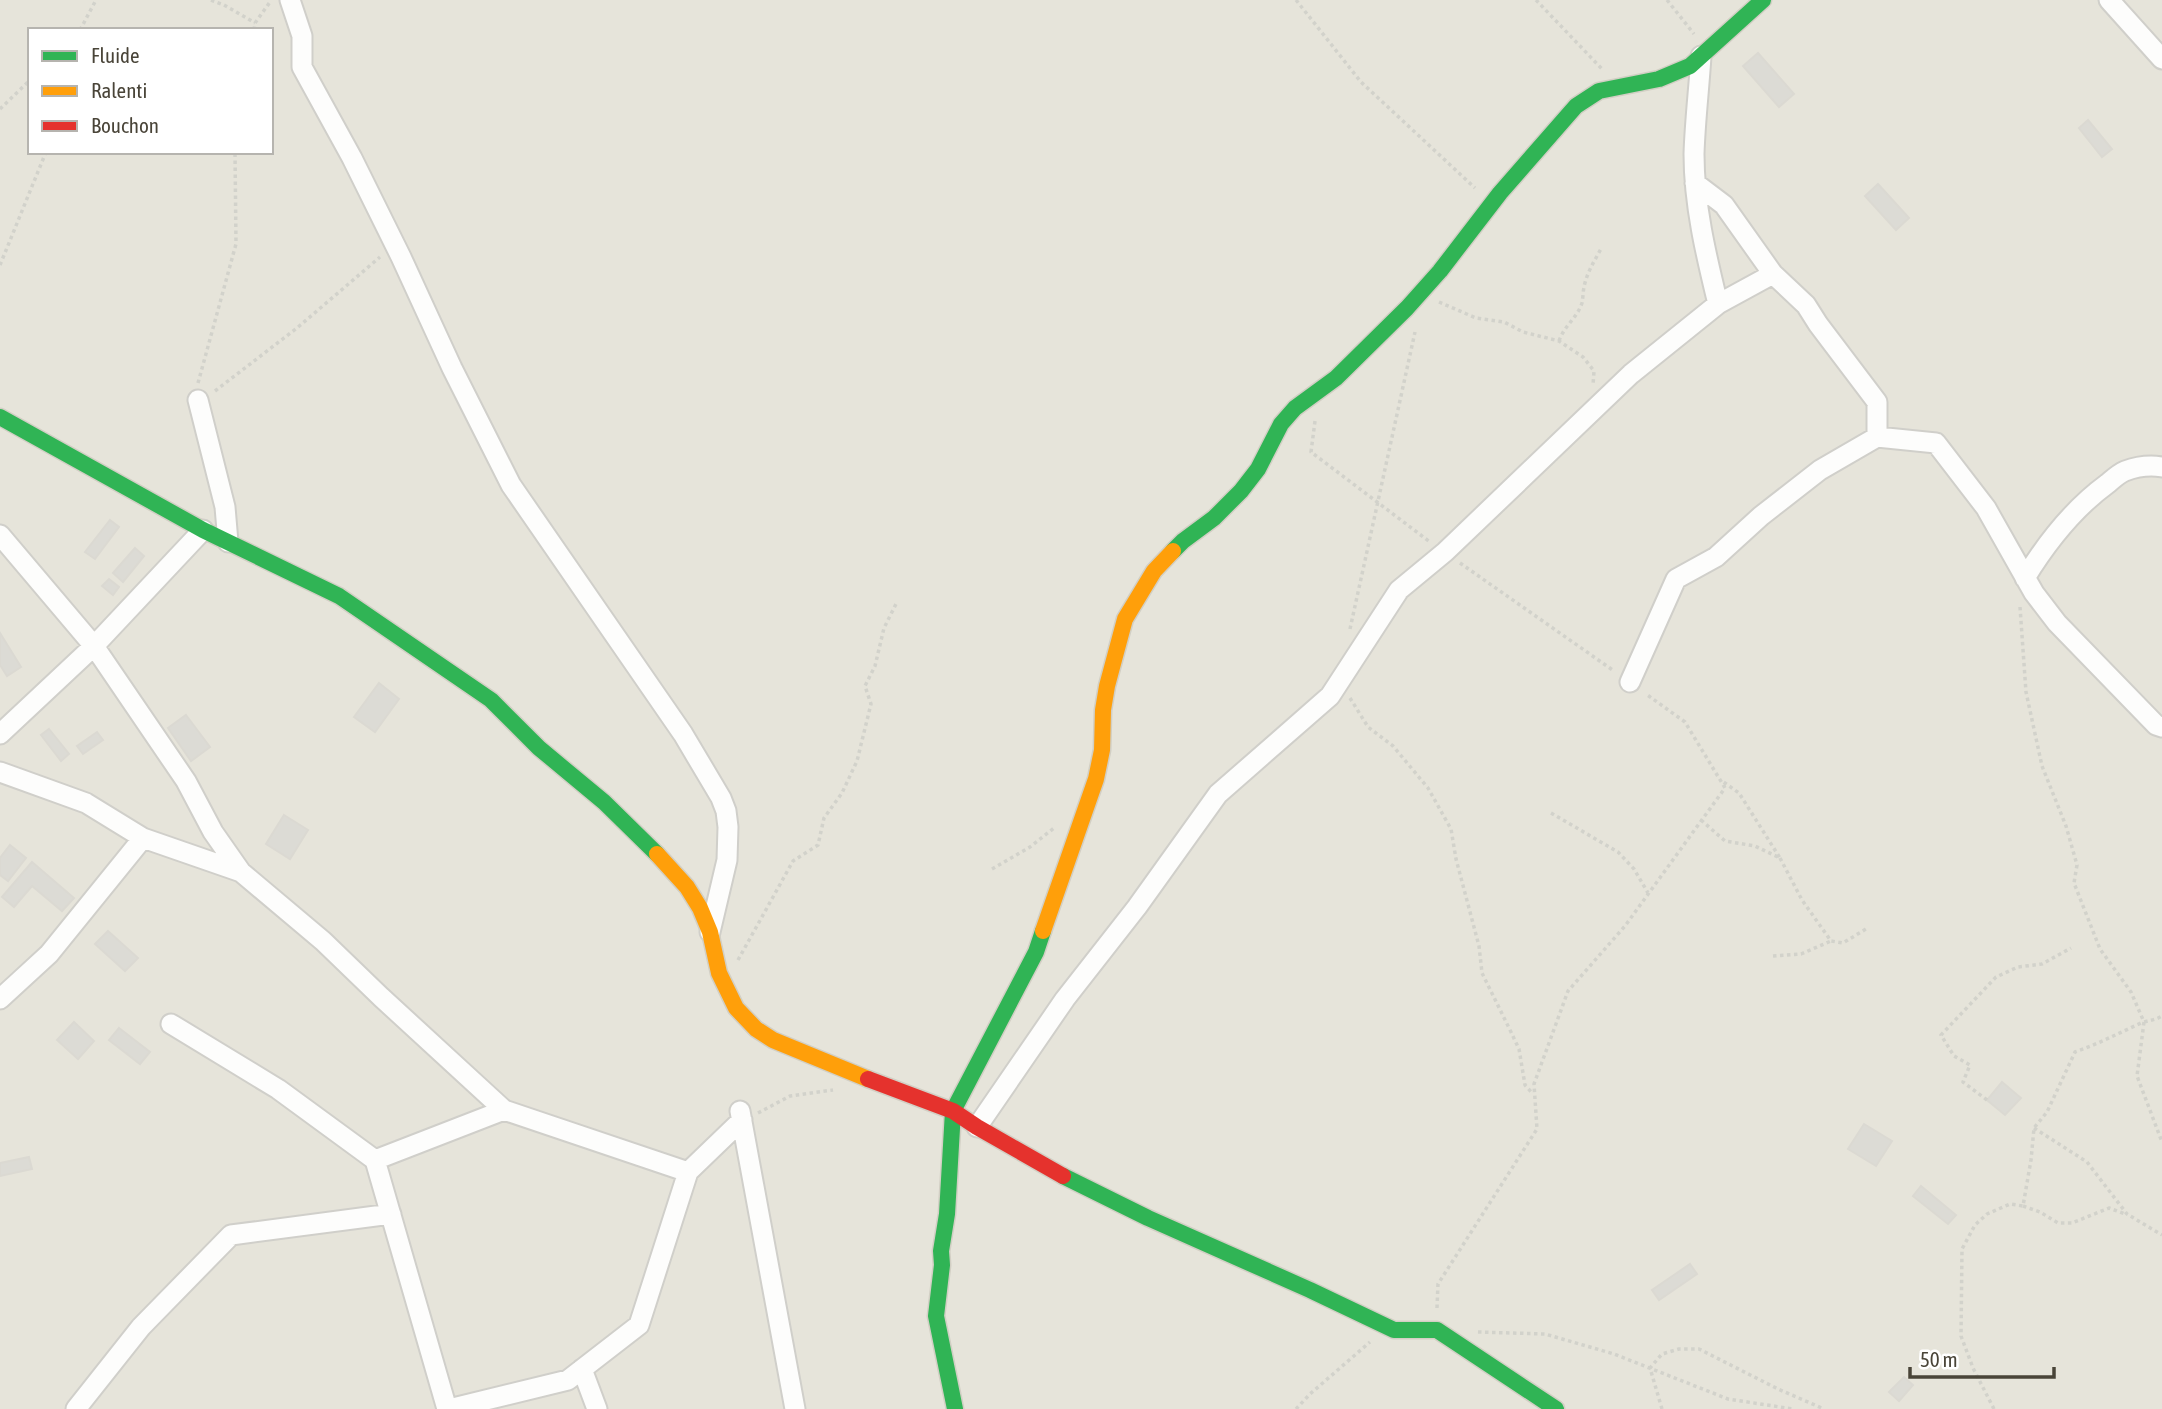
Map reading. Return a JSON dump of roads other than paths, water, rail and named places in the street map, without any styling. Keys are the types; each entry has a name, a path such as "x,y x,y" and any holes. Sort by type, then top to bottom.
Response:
{"street":[{"path":"290,0 302,36 302,67 395,244 452,368 511,485 684,734 722,798 728,827 727,860 710,932"},
{"path":"955,1409 936,1316 942,1265 940,1251 947,1214 953,1111 1035,951 1096,779 1102,750 1103,710 1107,686 1125,619 1154,571 1183,541 1214,518 1258,470 1281,424 1295,408 1345,369 1407,308 1576,106 1599,91 1634,85 1690,66 1763,0"},
{"path":"2109,0 2162,59"},
{"path":"1701,56 1695,127 1695,183 1705,250 1718,304"},
{"path":"1695,183 1724,205 1773,274 1814,315 1877,402 1877,437"},
{"path":"977,1127 1065,999 1137,907 1218,794 1330,696 1399,590 1445,552 1631,374 1718,304 1773,274"},
{"path":"198,400 225,507 228,542"},
{"path":"0,417 203,530 339,596 491,700 539,748 604,802 667,864 700,908 710,932 723,982 736,1008 755,1029 773,1040 953,1111 1069,1180 1394,1331 1437,1330 1556,1409"},
{"path":"1629,682 1676,579 1716,557 1761,516 1820,470 1877,437 1936,443 1986,508 2025,578 2057,623 2156,725 2162,727"},
{"path":"2025,578 2069,517 2093,494 2124,472 2150,465 2162,467"},
{"path":"0,734 94,646 203,530"},
{"path":"0,535 94,646 186,780 214,832 241,872 323,941 505,1110 688,1172"},
{"path":"0,772 86,803 143,838 241,872"},
{"path":"0,999 49,954 143,838"},
{"path":"171,1024 278,1089 375,1160 448,1409 568,1380 639,1325 688,1172 745,1115 795,1409"},
{"path":"375,1160 505,1110"},
{"path":"76,1409 141,1327 231,1235 391,1214"},
{"path":"582,1369 597,1409"}]}
